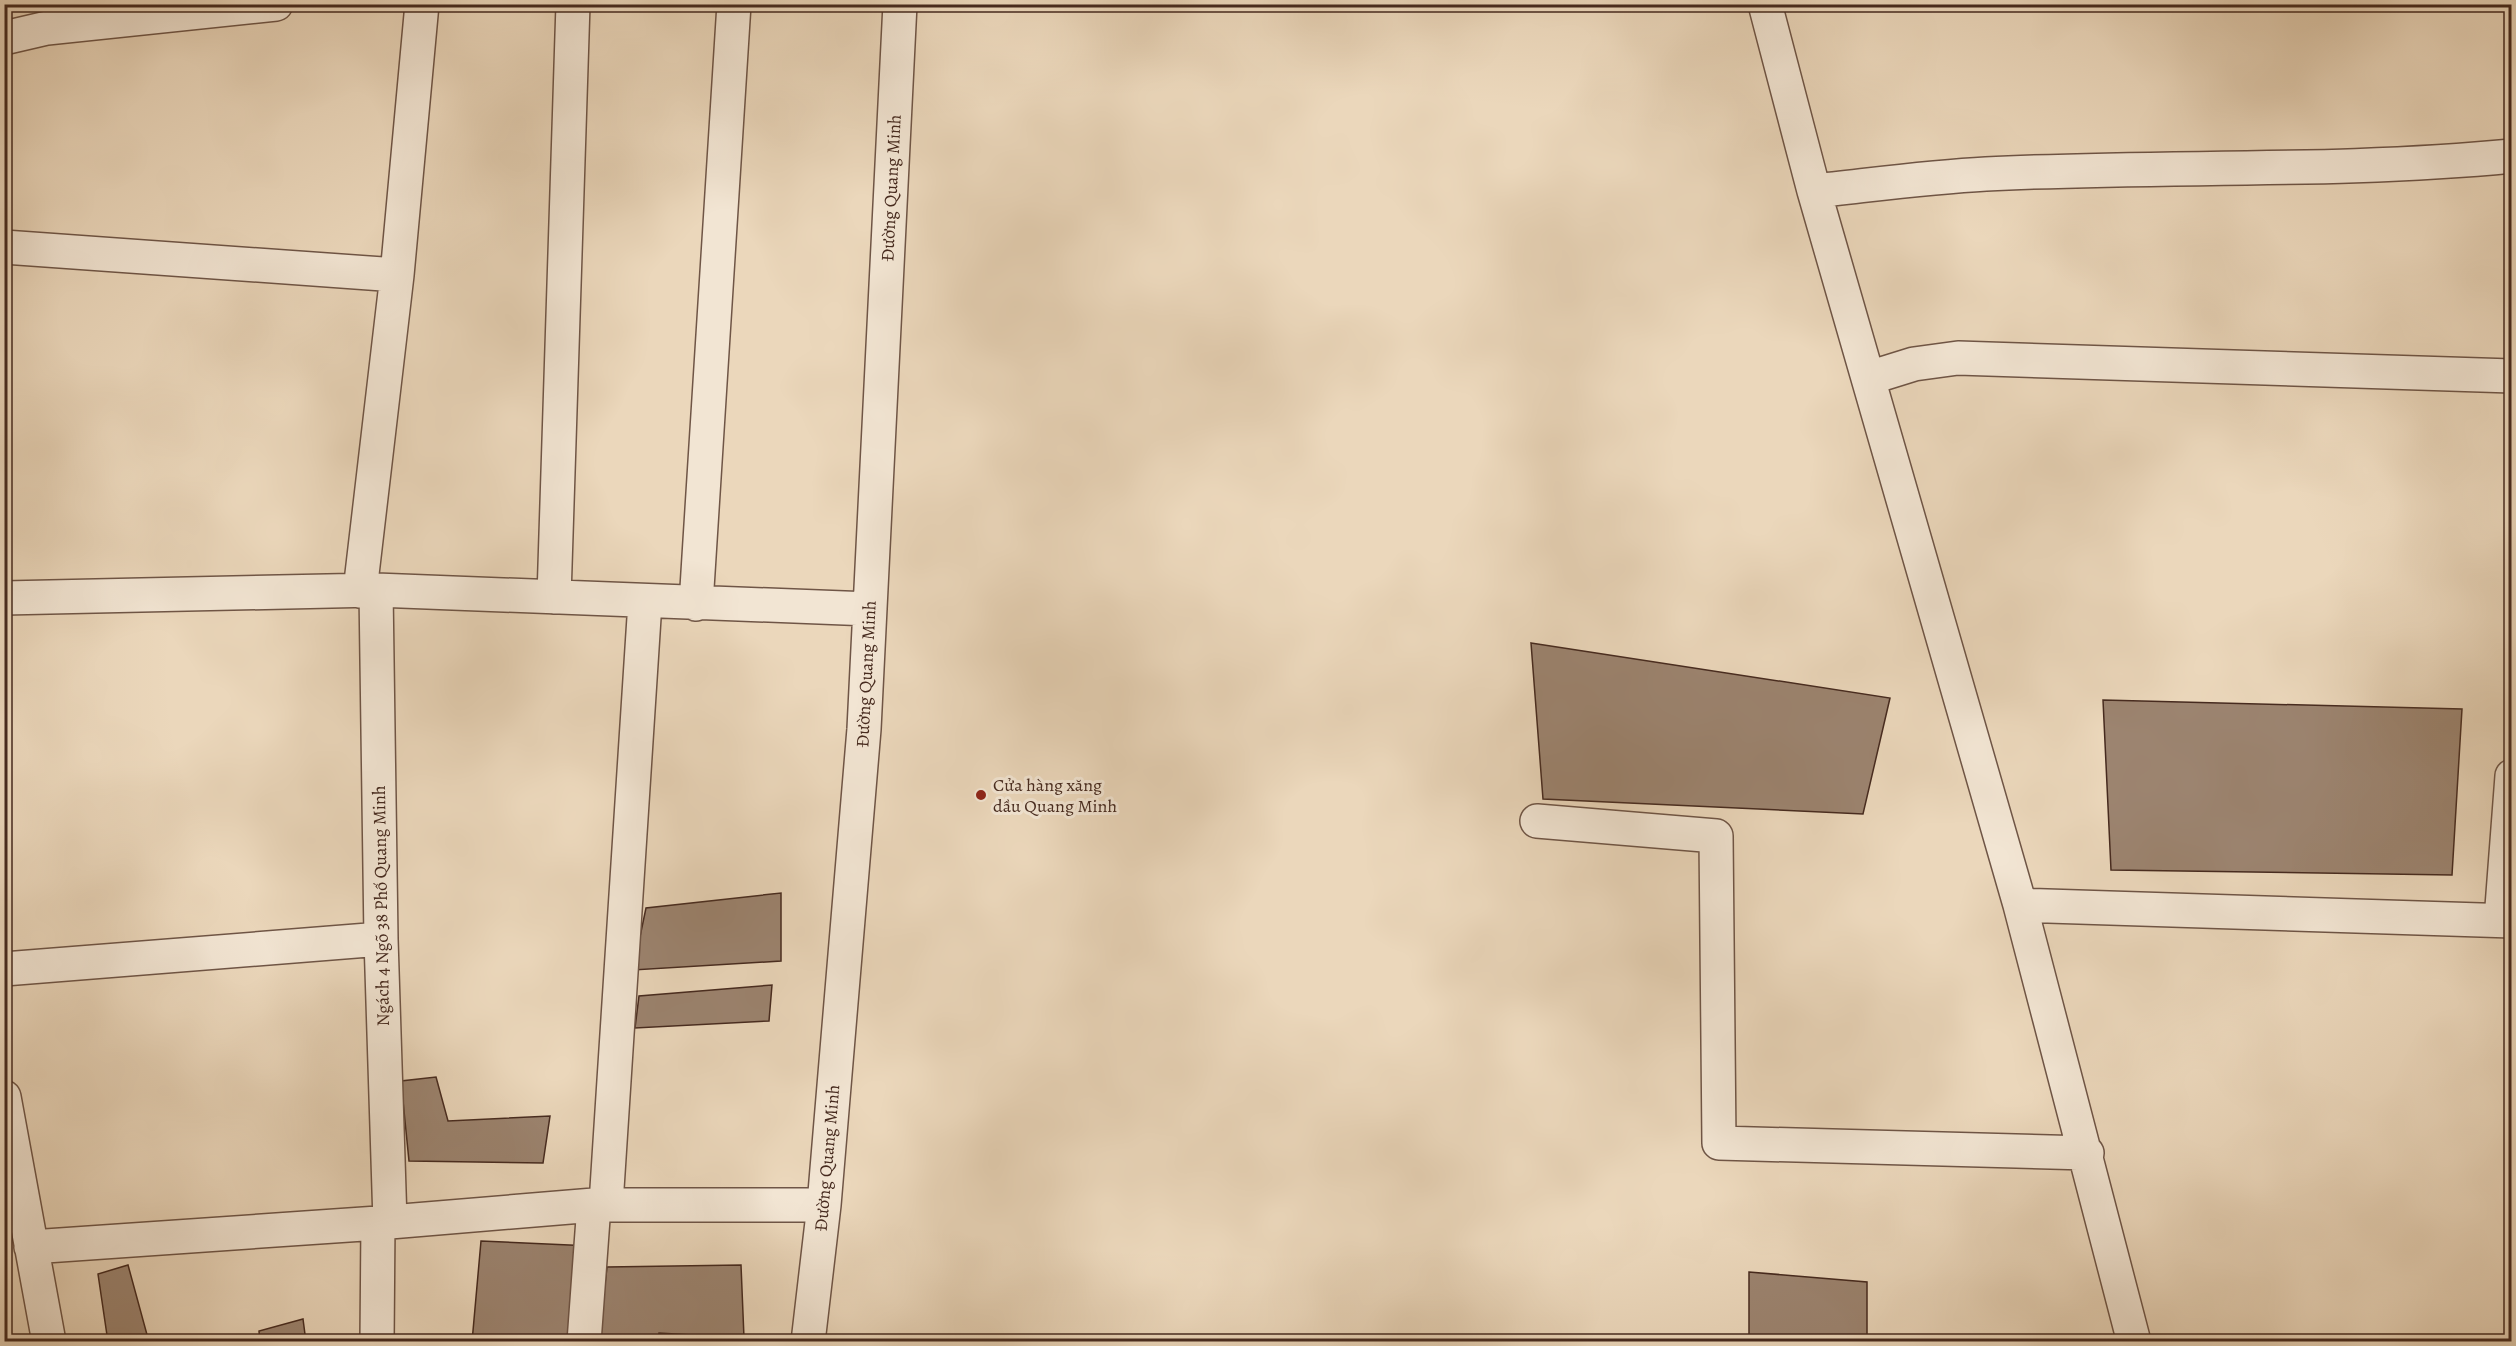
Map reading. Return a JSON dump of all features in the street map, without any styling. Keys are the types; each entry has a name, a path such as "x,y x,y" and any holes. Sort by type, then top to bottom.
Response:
{"street":[{"path":"4,38 53,16 276,4"},
{"name":"Ngách 4 Ngõ 38 Phố Quang Minh","path":"377,1341 384,1222 381,939 368,591 422,4"},
{"path":"554,597 573,4"},
{"path":"696,604 734,4"},
{"name":"Đường Quang Minh","path":"808,1341 824,1205 863,741 900,4"},
{"path":"1766,4 1814,191 2020,905 2087,1153 2134,1341"},
{"path":"1814,191 1986,174 2308,167 2455,161 2511,156"},
{"path":"4,247 397,275"},
{"path":"1869,378 1914,364 1958,358 2511,376"},
{"path":"4,598 368,591 870,609"},
{"path":"584,1341 600,1205 645,602"},
{"path":"2020,905 2506,920 2511,776"},
{"path":"1537,821 1716,836 1719,1143 2087,1153"},
{"path":"4,969 381,939"},
{"path":"4,1097 10,1164 31,1247 49,1341"},
{"path":"31,1247 600,1205 824,1205"}],"building":[{"path":"1531,643 1890,698 1863,814 1543,799"},
{"path":"2103,700 2462,709 2452,875 2111,870"},
{"path":"781,893 781,961 633,970 646,908"},
{"path":"772,985 769,1021 635,1028 639,996"},
{"path":"436,1077 448,1121 550,1116 543,1163 409,1161 401,1081"},
{"path":"481,1241 591,1246 584,1342 472,1342"},
{"path":"128,1265 149,1342 108,1342 98,1274"},
{"path":"741,1265 744,1338 659,1333 657,1342 598,1342 607,1267"},
{"path":"1749,1272 1867,1282 1867,1342 1749,1342"},
{"path":"303,1319 306,1342 260,1342 259,1331"}],"place":[{"name":"Cửa hàng xăng dầu Quang Minh","path":"981,795"}]}
